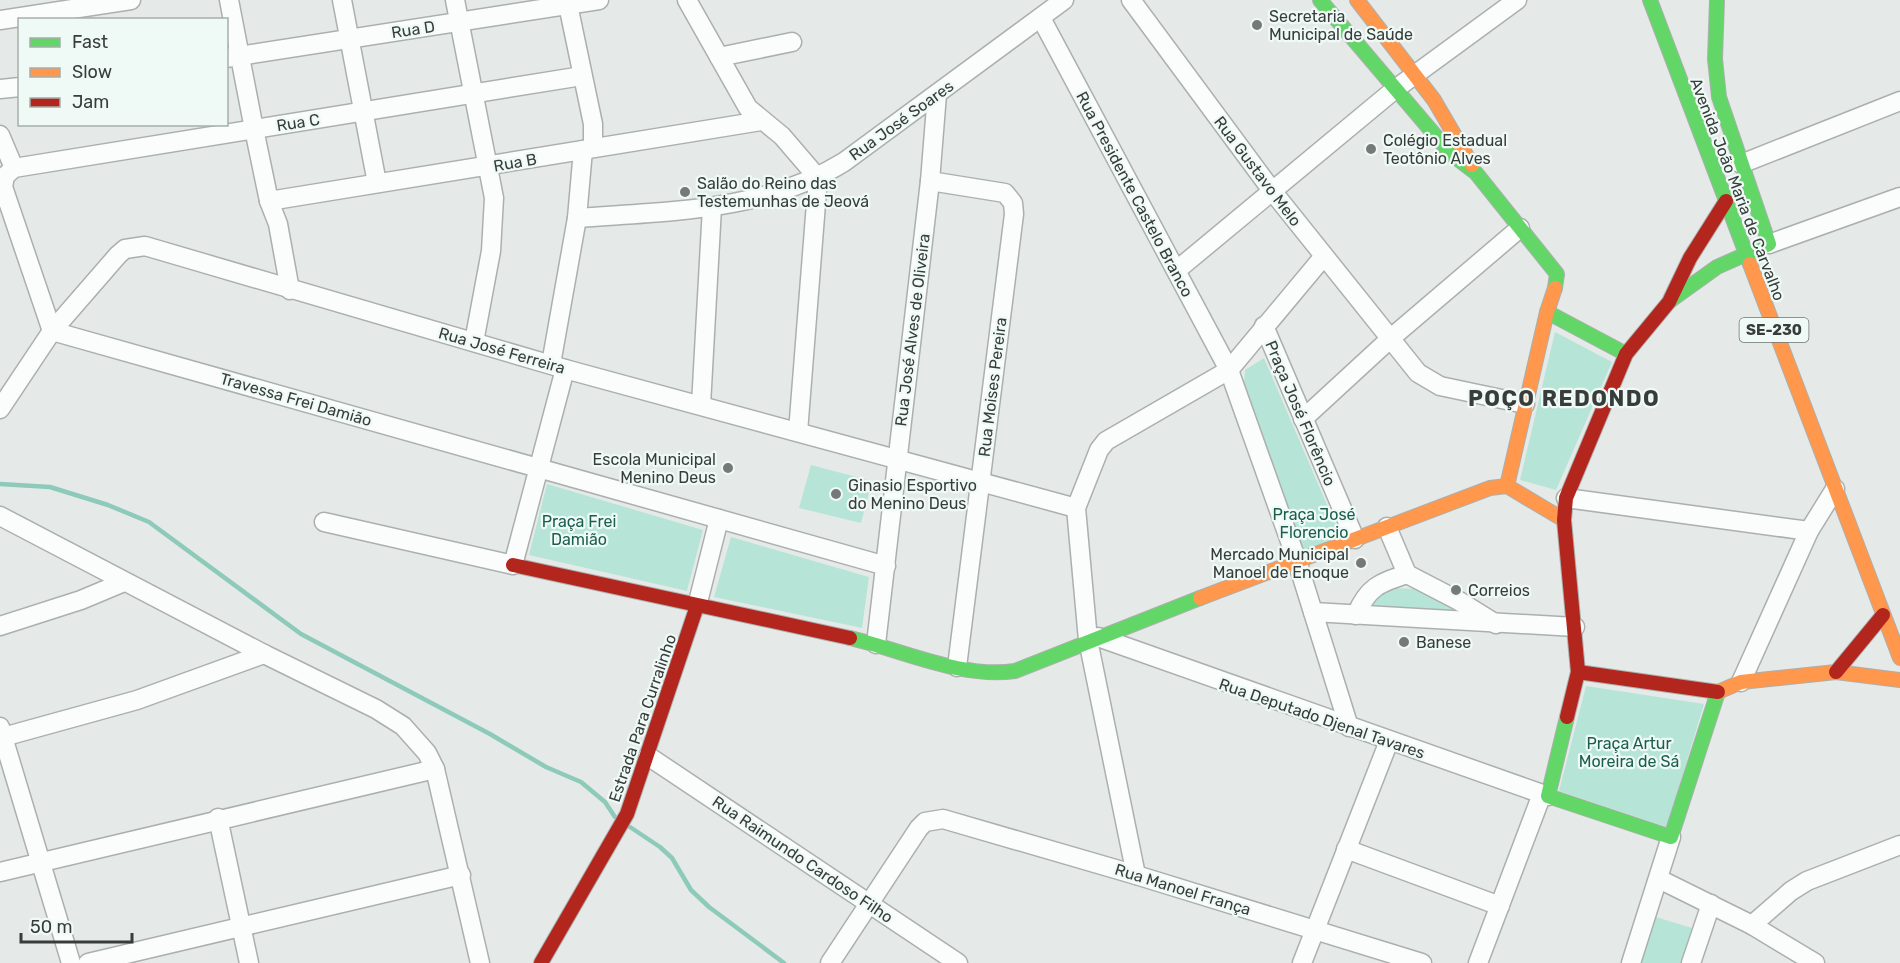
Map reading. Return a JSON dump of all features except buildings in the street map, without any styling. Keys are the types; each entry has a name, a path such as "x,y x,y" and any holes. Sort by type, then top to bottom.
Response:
{"street":[{"path":"0,20 131,0"},
{"path":"229,0 233,57 254,129 269,201 278,224 290,290"},
{"path":"342,0 377,183"},
{"path":"455,0 494,198 494,231 474,342"},
{"name":"Rua D","path":"233,57 568,3 599,0"},
{"path":"687,0 738,94 761,121 782,136 818,178 798,432"},
{"name":"Rua José Soares","path":"577,218 712,207 763,198 818,178 1064,0"},
{"name":"Rua Gustavo Melo","path":"1131,0 1273,192 1418,373 1432,383 1525,404"},
{"path":"1320,0 1450,154 1476,173 1557,274 1557,282 1547,312 1507,486"},
{"path":"1357,0 1464,145 1476,173"},
{"path":"1178,270 1394,90 1517,0"},
{"name":"Avenida João Maria de Carvalho","path":"1650,0 1900,658"},
{"path":"1717,0 1716,78 1725,116 1769,244"},
{"path":"513,565 539,466 558,366 577,218 593,124 568,3"},
{"path":"1347,32 1368,15"},
{"name":"Rua Presidente Castelo Branco","path":"1041,18 1178,270 1229,370"},
{"path":"719,57 792,42"},
{"name":"Rua C","path":"14,168 582,76"},
{"path":"0,89 18,87"},
{"name":"Rua José Alves de Oliveira","path":"886,566 930,182 937,94"},
{"path":"1741,164 1900,100"},
{"name":"Rua B","path":"269,201 761,121"},
{"path":"0,135 14,168 5,176 3,187 52,331"},
{"name":"Rua Moises Pereira","path":"930,182 1005,193 1013,203 1014,214 957,668"},
{"path":"1478,963 1545,795 1578,672 1564,520 1566,498 1626,354 1669,302 1711,270 1745,253 1900,197"},
{"path":"1669,302 1690,258 1726,201"},
{"path":"701,405 712,207"},
{"path":"1303,419 1391,338 1520,228"},
{"name":"Rua José Ferreira","path":"0,409 52,331 118,255 136,246 156,248 290,290 558,366 897,457 1076,508"},
{"path":"1264,326 1324,256"},
{"path":"1547,312 1626,354"},
{"name":"Praça José Florêncio","path":"1229,370 1264,326 1355,539"},
{"name":"Travessa Frei Damião","path":"52,331 539,466"},
{"path":"1136,875 1093,638 1076,508 1106,441 1229,370 1297,561 1349,728"},
{"path":"539,466 886,566 876,645"},
{"path":"324,522 876,645 957,668 987,673 1015,671 1093,638 1490,488 1507,486 1564,520"},
{"path":"1740,682 1809,531 1835,489"},
{"path":"1566,498 1809,531"},
{"path":"0,516 264,654 376,709 403,726 427,753 435,769 480,963"},
{"path":"697,606 719,519"},
{"path":"1387,527 1407,574 1459,601 1497,625"},
{"path":"1356,615 1368,592 1385,581 1407,574"},
{"path":"0,626 81,600 124,582"},
{"name":"Estrada Para Curralinho","path":"541,963 627,814 697,606"},
{"path":"1836,672 1883,615 1900,608"},
{"path":"1313,612 1497,625 1575,627"},
{"name":"Rua Deputado Djenal Tavares","path":"1093,638 1545,795"},
{"path":"71,963 2,732 137,700 264,654"},
{"path":"1578,672 1718,692 1740,682 1836,672 1900,680"},
{"path":"1630,963 1718,692"},
{"path":"1302,963 1389,741"},
{"name":"Rua Raimundo Cardoso Filho","path":"648,756 958,963"},
{"path":"0,872 218,818 435,769"},
{"path":"1545,795 1671,837"},
{"path":"218,818 249,963"},
{"name":"Rua Manoel França","path":"869,902 925,822 943,819 1136,875 1422,963"},
{"path":"1752,926 1791,891 1807,881 1900,846"},
{"path":"1347,849 1500,906"},
{"path":"88,963 461,875"},
{"path":"1659,879 1752,926 1815,963"},
{"path":"830,963 869,902"},
{"path":"1691,963 1711,904"}],"green space":[{"path":"1555,332 1612,362 1556,490 1520,480"},
{"name":"Praça José Florencio","path":"1264,358 1340,535 1304,551 1244,385 1245,370"},
{"name":"Ginasio Esportivo do Menino Deus","path":"811,465 872,481 861,523 799,508"},
{"name":"Praça Frei Damião","path":"547,484 703,530 687,591 529,555"},
{"path":"731,537 869,577 862,628 714,597"},
{"path":"1391,588 1420,589 1465,614 1370,609 1373,600"},
{"name":"Praça Artur Moreira de Sá","path":"1586,686 1704,704 1667,827 1559,791"},
{"path":"1656,917 1692,928 1681,963 1641,963"}],"waterway":[{"path":"0,484 50,487 108,505 149,522 301,634 490,734 546,767 581,782 605,802 615,817"},
{"path":"630,827 672,858 691,890 709,907 784,963"}],"traffic: fast":[{"path":"1320,0 1451,154 1476,173 1557,274 1555,288"},
{"path":"1650,0 1750,264"},
{"path":"1671,300 1717,267 1769,244 1719,97 1715,59 1717,0"},
{"path":"1547,312 1626,354"},
{"path":"850,638 953,667 974,671 1015,671 1200,598"},
{"path":"1567,717 1548,796 1671,837 1718,692"}],"traffic: slow":[{"path":"1357,0 1434,100 1472,165"},
{"path":"1750,264 1900,658"},
{"path":"1507,486 1547,312 1555,288"},
{"path":"1507,486 1564,520"},
{"path":"1200,598 1490,488 1507,486"},
{"path":"1718,692 1741,682 1836,672 1900,680"}],"traffic: jam":[{"path":"1567,717 1578,672 1564,520 1566,498 1626,354 1669,302 1690,258 1726,201"},
{"path":"513,565 850,638"},
{"path":"541,963 627,814 697,606"},
{"path":"1836,672 1883,615"},
{"path":"1578,672 1718,692"}],"place":[{"name":"Secretaria Municipal de Saúde","path":"1257,25"},
{"name":"Colégio Estadual Teotônio Alves","path":"1371,149"},
{"name":"Salão do Reino das Testemunhas de Jeová","path":"685,192"},
{"name":"Escola Municipal Menino Deus","path":"728,468"},
{"name":"Ginasio Esportivo do Menino Deus","path":"836,494"},
{"name":"Mercado Municipal Manoel de Enoque","path":"1361,563"},
{"name":"Correios","path":"1456,590"},
{"name":"Banese","path":"1404,642"}],"district":[{"name":"POÇO REDONDO","path":"1564,398"}]}
